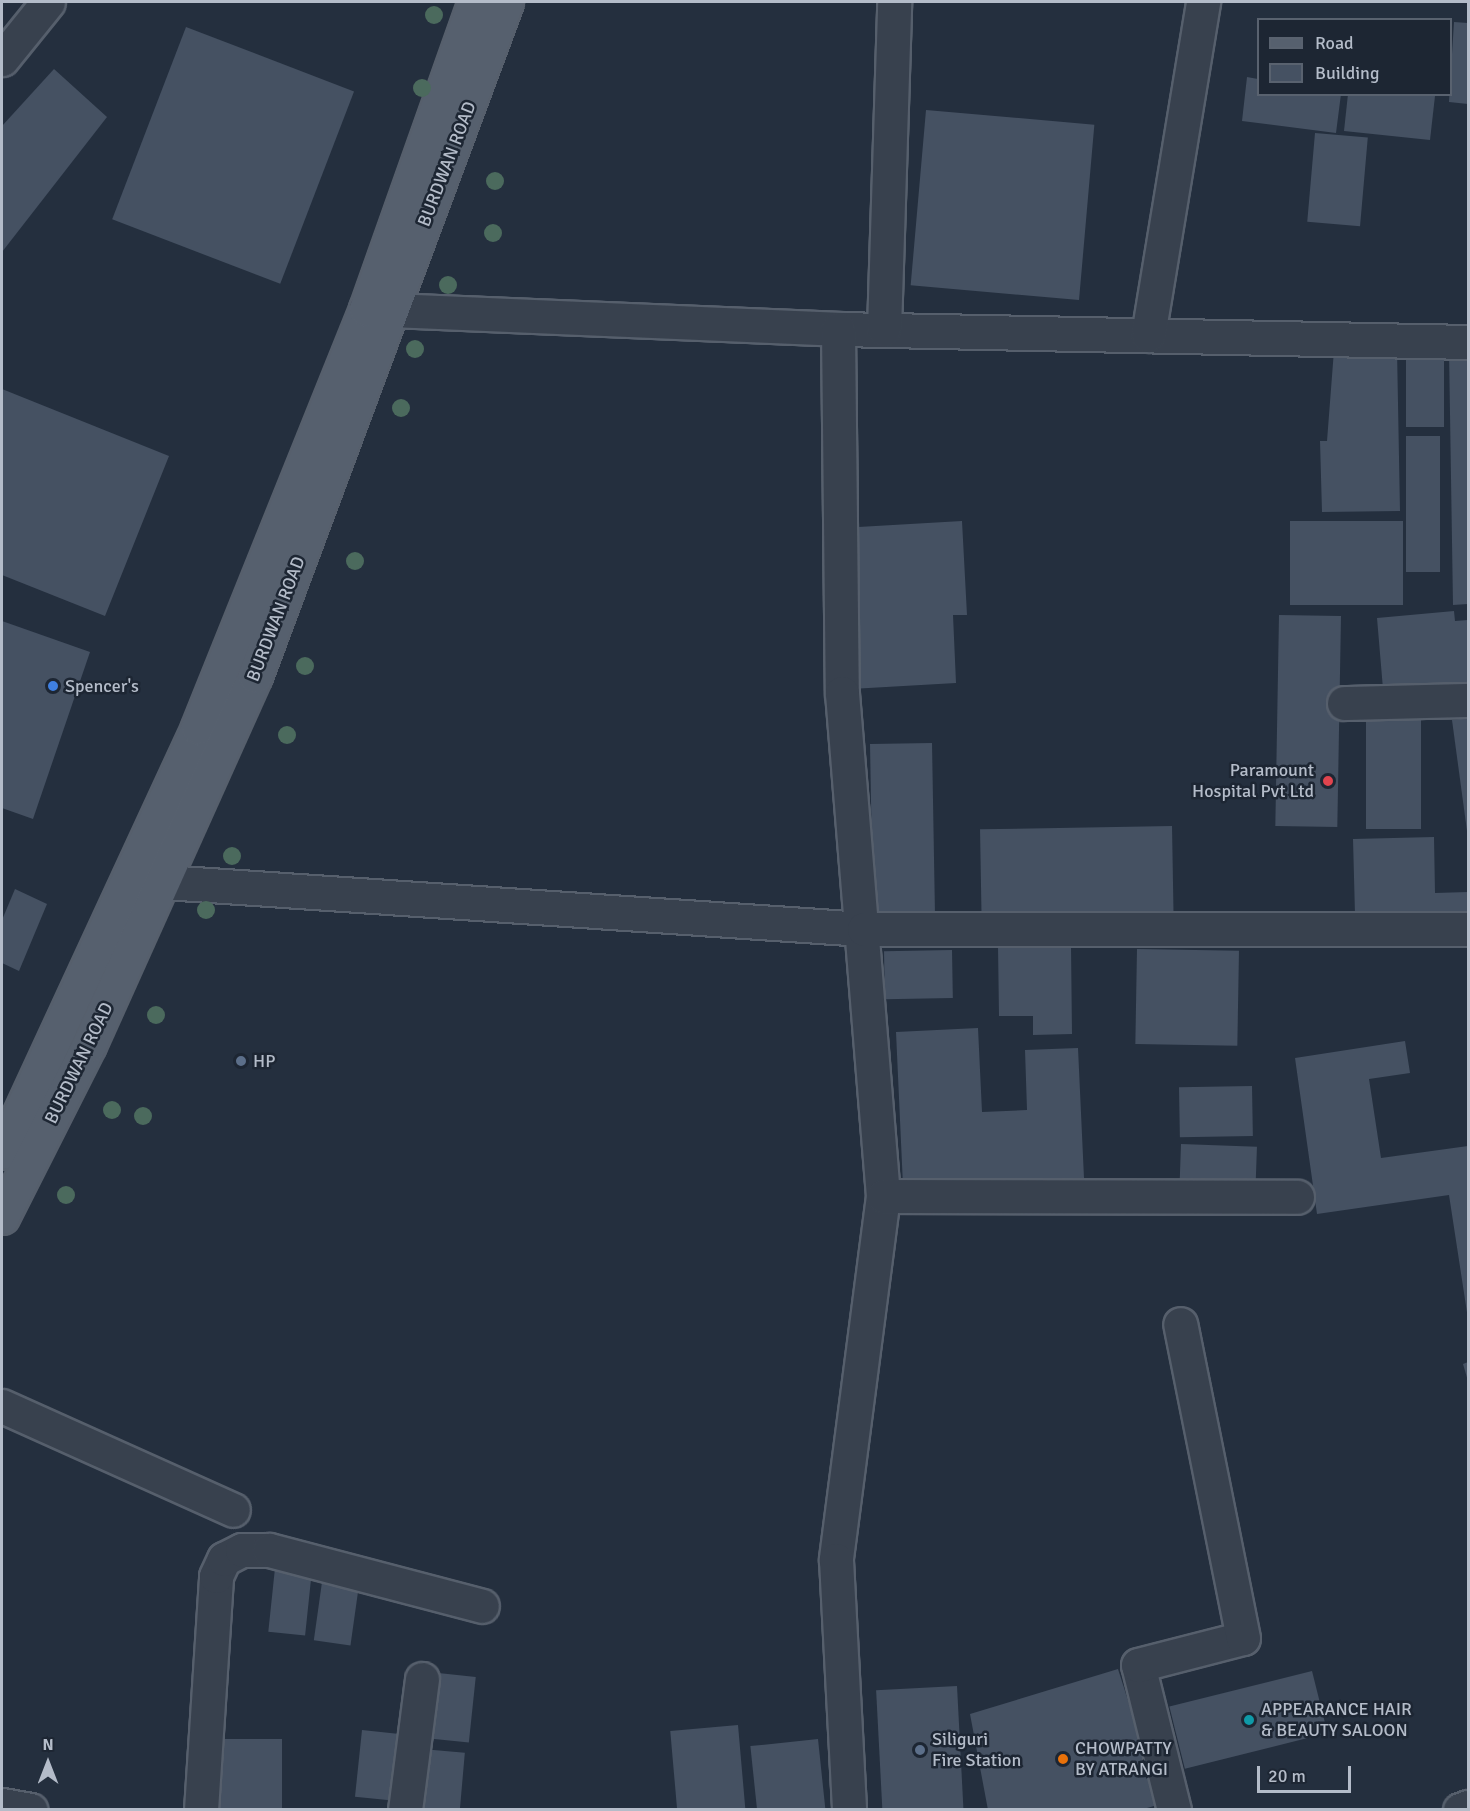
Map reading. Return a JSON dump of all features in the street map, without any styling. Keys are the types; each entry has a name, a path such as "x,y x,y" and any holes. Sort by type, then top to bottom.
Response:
{"main road":[{"name":"BURDWAN ROAD","path":"2,1217 165,882 255,676 379,310 475,2"},
{"name":"BURDWAN ROAD","path":"2,1152 198,727 379,310 506,2"}],"street":[{"path":"2,59 48,2"},
{"path":"884,329 894,2"},
{"path":"1148,334 1203,2"},
{"path":"379,310 838,329 1468,342"},
{"path":"838,329 842,693 864,929 883,1196 836,1560 849,1809"},
{"path":"1344,703 1468,700"},
{"path":"165,882 864,929 1468,929"},
{"path":"883,1196 1297,1197"},
{"path":"1174,1809 1138,1665 1243,1638 1180,1324"},
{"path":"2,1406 233,1510"},
{"path":"201,1809 216,1576 224,1559 242,1550 269,1550 482,1606"},
{"path":"405,1809 422,1680"},
{"path":"2,1805 31,1809"},
{"path":"1460,1809 1468,1807"}],"building":[{"path":"1454,22 1468,23 1468,104 1449,102 1449,96 1452,96"},
{"path":"186,27 354,92 280,284 112,219"},
{"path":"54,69 107,117 2,252 2,126"},
{"path":"1247,77 1257,79 1257,96 1341,96 1336,133 1242,121"},
{"path":"1348,96 1435,96 1430,140 1344,131"},
{"path":"926,110 1094,125 1079,300 911,285"},
{"path":"1315,133 1368,138 1360,226 1307,222"},
{"path":"1397,349 1400,511 1322,512 1320,441 1327,441 1334,350"},
{"path":"1449,350 1468,350 1468,604 1453,605"},
{"path":"1406,352 1444,352 1444,427 1406,427"},
{"path":"2,389 169,456 105,616 2,575"},
{"path":"1406,436 1440,436 1440,572 1406,572"},
{"path":"962,521 967,615 953,615 956,683 851,689 841,528"},
{"path":"1290,521 1403,521 1403,605 1290,605"},
{"path":"1454,611 1455,621 1468,620 1468,682 1383,689 1377,618"},
{"path":"1279,615 1341,616 1337,827 1275,826"},
{"path":"2,621 90,652 33,819 2,808"},
{"path":"1366,714 1421,714 1421,829 1366,829"},
{"path":"1468,718 1468,831 1467,831 1452,720"},
{"path":"932,743 935,919 873,920 870,744"},
{"path":"1172,826 1174,915 982,918 980,829"},
{"path":"1434,837 1435,893 1468,892 1468,913 1355,915 1353,839"},
{"path":"15,889 47,904 19,971 2,963 2,920"},
{"path":"1071,945 1072,1034 1033,1035 1033,1016 999,1016 998,946"},
{"path":"1137,949 1239,951 1237,1046 1135,1044"},
{"path":"952,950 953,998 885,999 884,951"},
{"path":"978,1028 982,1112 1027,1110 1025,1050 1078,1048 1084,1178 903,1186 896,1032"},
{"path":"1405,1041 1410,1073 1369,1079 1381,1158 1468,1146 1468,1319 1449,1195 1317,1214 1295,1058"},
{"path":"1252,1086 1253,1136 1180,1137 1179,1087"},
{"path":"1181,1144 1257,1147 1255,1190 1179,1187"},
{"path":"1468,1362 1468,1381 1463,1364"},
{"path":"275,1568 312,1572 305,1636 268,1632"},
{"path":"323,1575 360,1580 350,1646 314,1640"},
{"name":"CHOWPATTY BY ATRANGI","path":"1118,1669 1161,1804 1140,1810 988,1810 970,1714"},
{"name":"APPEARANCE HAIR & BEAUTY SALOON","path":"1312,1671 1327,1733 1185,1769 1169,1707"},
{"path":"429,1672 476,1677 469,1743 422,1738"},
{"name":"Siliguri Fire Station","path":"957,1686 963,1810 882,1810 876,1690"},
{"path":"738,1725 745,1810 677,1810 670,1731"},
{"path":"362,1730 402,1734 395,1801 355,1797"},
{"path":"219,1739 282,1739 282,1810 219,1810"},
{"path":"818,1739 825,1810 757,1810 750,1746"},
{"path":"422,1749 465,1753 460,1810 417,1810"}],"place":[{"name":"Spencer's","path":"53,686"},
{"name":"Paramount Hospital Pvt Ltd","path":"1328,781"},
{"name":"HP","path":"241,1061"},
{"name":"APPEARANCE HAIR & BEAUTY SALOON","path":"1249,1720"},
{"name":"Siliguri Fire Station","path":"920,1750"},
{"name":"CHOWPATTY BY ATRANGI","path":"1063,1759"}]}
